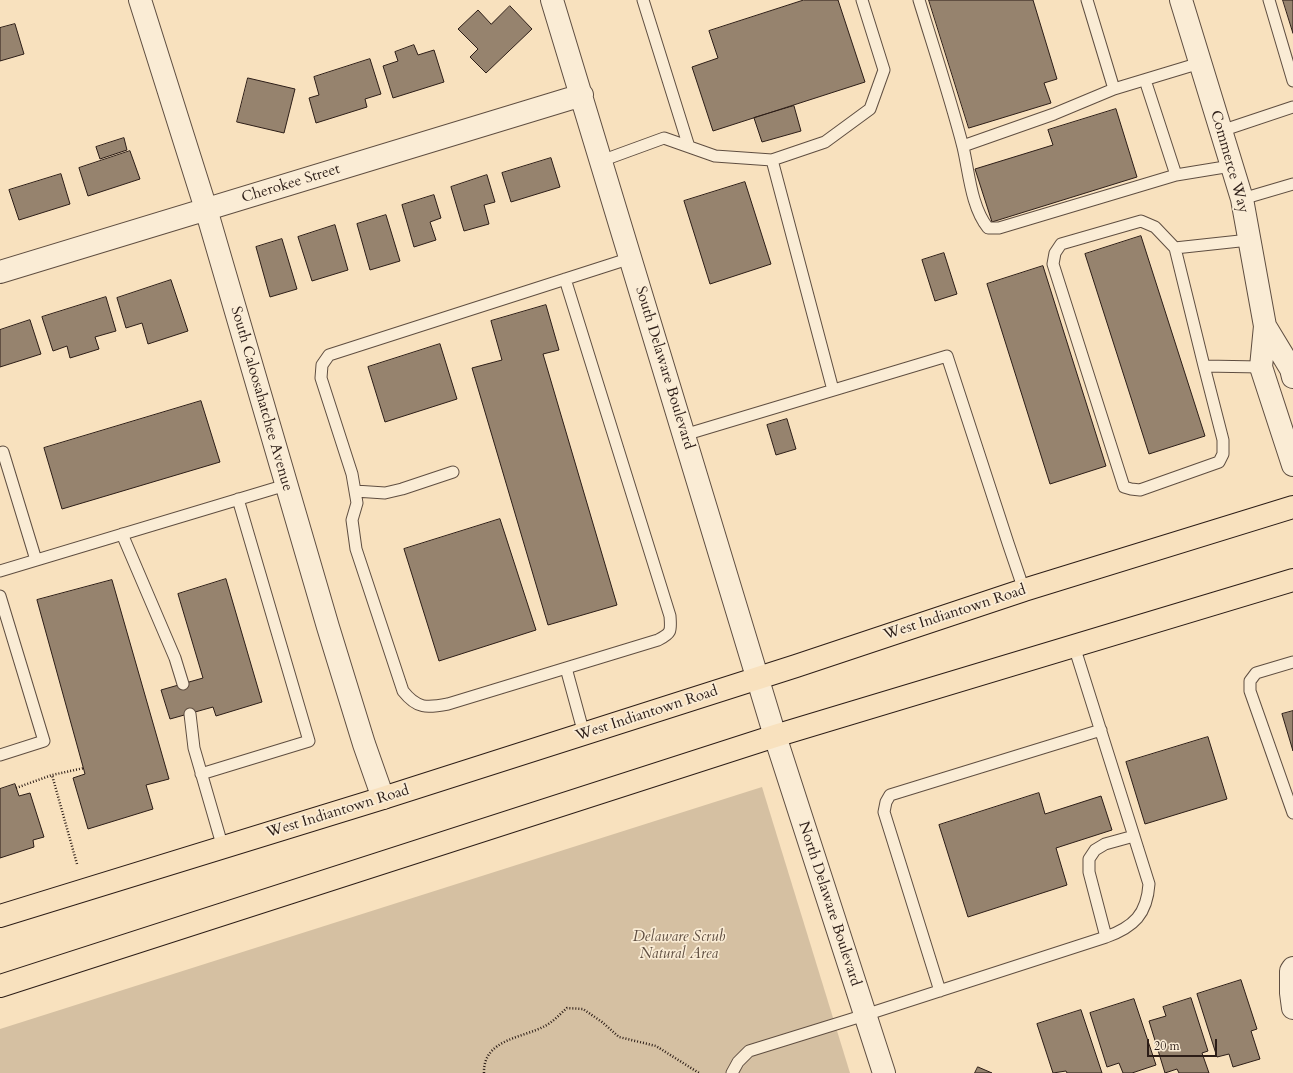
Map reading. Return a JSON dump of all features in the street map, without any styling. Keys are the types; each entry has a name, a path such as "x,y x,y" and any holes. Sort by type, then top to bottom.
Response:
{"main road":[{"name":"West Indiantown Road","path":"0,916 383,798 758,678 1024,590 1293,507"},
{"path":"0,986 775,736 1293,580"}],"street":[{"name":"South Caloosahatchee Avenue","path":"140,0 206,210 328,628 364,744 383,798"},
{"name":"South Delaware Boulevard","path":"552,0 775,736"},
{"name":"Commerce Way","path":"1181,0 1242,199 1265,326 1261,367 1293,465"},
{"name":"Cherokee Street","path":"0,272 582,95"},
{"name":"Commerce Way","path":"1265,326 1291,369 1293,377"},
{"name":"North Delaware Boulevard","path":"775,736 884,1073"},
{"path":"1293,968 1291,971 1291,993 1293,1008"}],"lane":[{"path":"643,0 690,147"},
{"path":"601,160 664,138 715,156 772,160 825,142 870,108 884,70 862,0"},
{"path":"919,0 963,146 976,205 982,221 988,228 999,228 1176,175 1231,166"},
{"path":"1087,0 1114,89"},
{"path":"1269,0 1293,81"},
{"path":"963,146 1054,114 1114,89 1200,63"},
{"path":"1145,80 1176,175"},
{"path":"1221,131 1293,107"},
{"path":"772,160 833,390"},
{"path":"1242,199 1293,184"},
{"path":"1141,221 1155,227 1175,248 1204,366 1223,440 1223,454 1219,462 1140,490 1124,487 1053,264 1055,253 1061,244 1141,221"},
{"path":"1175,248 1249,240"},
{"path":"565,279 670,616 671,630 668,635 658,640 448,704 431,707 417,704 409,698 404,691 356,549 352,520 356,503 352,474 320,378 322,365 328,355 565,279 631,258"},
{"path":"684,435 947,356 1024,590"},
{"path":"1204,366 1261,367"},
{"path":"0,453 3,452 36,560"},
{"path":"355,491 385,493 453,472"},
{"path":"0,571 286,485"},
{"path":"202,774 309,741 238,499"},
{"path":"122,534 175,658 183,684"},
{"path":"0,596 44,741 0,755"},
{"path":"732,1073 738,1062 749,1051 866,1015 1106,937 1118,933 1134,924 1148,898 1149,884 1074,646"},
{"path":"1293,662 1256,673 1250,681 1250,691 1293,813"},
{"path":"566,668 584,734"},
{"path":"190,714 194,748 222,848"},
{"path":"940,991 884,812 886,802 890,795 1101,730"},
{"path":"1106,937 1089,872 1089,860 1095,850 1105,844 1134,836"}],"path":[{"path":"16,788 52,775 84,768"},
{"path":"52,775 78,864"},
{"path":"484,1073 484,1067 490,1053 501,1043 546,1026 567,1008 583,1009 620,1037 656,1046 700,1073"}],"green space":[{"name":"Delaware Scrub Natural Area","path":"762,787 850,1073 0,1073 0,1029"}],"building":[{"path":"804,0 838,0 865,82 713,131 692,67 718,58 709,31"},
{"path":"929,0 1033,0 1057,79 1044,83 1051,103 969,128"},
{"path":"1283,0 1293,0 1293,33"},
{"path":"510,6 532,29 486,73 470,57 478,49 458,29 478,10 491,24"},
{"path":"15,24 24,54 0,61 0,28"},
{"path":"414,45 418,55 434,50 444,82 393,98 383,66 398,61 395,52"},
{"path":"370,59 381,94 365,99 367,107 316,123 309,98 319,95 314,77"},
{"path":"248,78 295,89 284,133 237,122"},
{"path":"794,106 801,131 762,142 754,118"},
{"path":"1116,109 1137,177 992,222 975,169 1053,145 1048,130"},
{"path":"124,138 127,150 100,159 96,147"},
{"path":"130,151 140,179 88,196 79,168"},
{"path":"551,158 560,187 511,202 502,173"},
{"path":"61,174 70,204 19,220 9,190"},
{"path":"487,175 495,202 484,205 489,224 464,231 451,187"},
{"path":"745,182 771,264 710,284 684,201"},
{"path":"434,195 441,218 430,222 436,240 414,247 402,205"},
{"path":"386,215 400,261 370,270 357,224"},
{"path":"335,225 348,270 312,281 298,237"},
{"path":"1141,236 1205,436 1149,454 1085,254"},
{"path":"282,239 297,289 270,297 256,247"},
{"path":"944,253 957,294 935,301 922,260"},
{"path":"1043,266 1106,466 1050,484 987,284"},
{"path":"171,280 188,331 148,344 142,323 126,328 117,298"},
{"path":"106,297 116,331 95,337 99,349 70,358 67,346 53,351 42,317"},
{"path":"546,305 559,350 543,354 617,605 548,625 472,368 502,360 491,321"},
{"path":"30,320 41,354 0,367 0,330"},
{"path":"440,344 457,399 385,422 368,367"},
{"path":"201,401 220,462 62,509 44,448"},
{"path":"787,419 796,449 776,455 767,425"},
{"path":"500,519 536,630 439,661 404,549"},
{"path":"226,579 262,702 216,716 213,707 170,719 161,690 203,678 178,594"},
{"path":"112,580 169,779 146,785 153,809 88,829 73,778 85,774 37,600"},
{"path":"1293,711 1293,751 1282,714"},
{"path":"1208,737 1227,799 1145,824 1126,762"},
{"path":"15,784 19,796 30,793 44,837 33,840 34,847 0,858 0,789"},
{"path":"1039,793 1045,814 1101,796 1112,830 1056,848 1067,885 968,917 939,825"},
{"path":"1241,980 1257,1029 1251,1031 1260,1059 1233,1067 1229,1054 1217,1057 1197,994"},
{"path":"1191,998 1208,1051 1202,1053 1209,1073 1179,1073 1177,1069 1165,1073 1149,1021 1166,1016 1163,1007"},
{"path":"1134,999 1156,1065 1132,1073 1123,1073 1119,1063 1107,1067 1090,1013"},
{"path":"1081,1010 1102,1073 1067,1073 1066,1071 1053,1073 1037,1024"},
{"path":"978,1067 992,1073 975,1073"}]}
